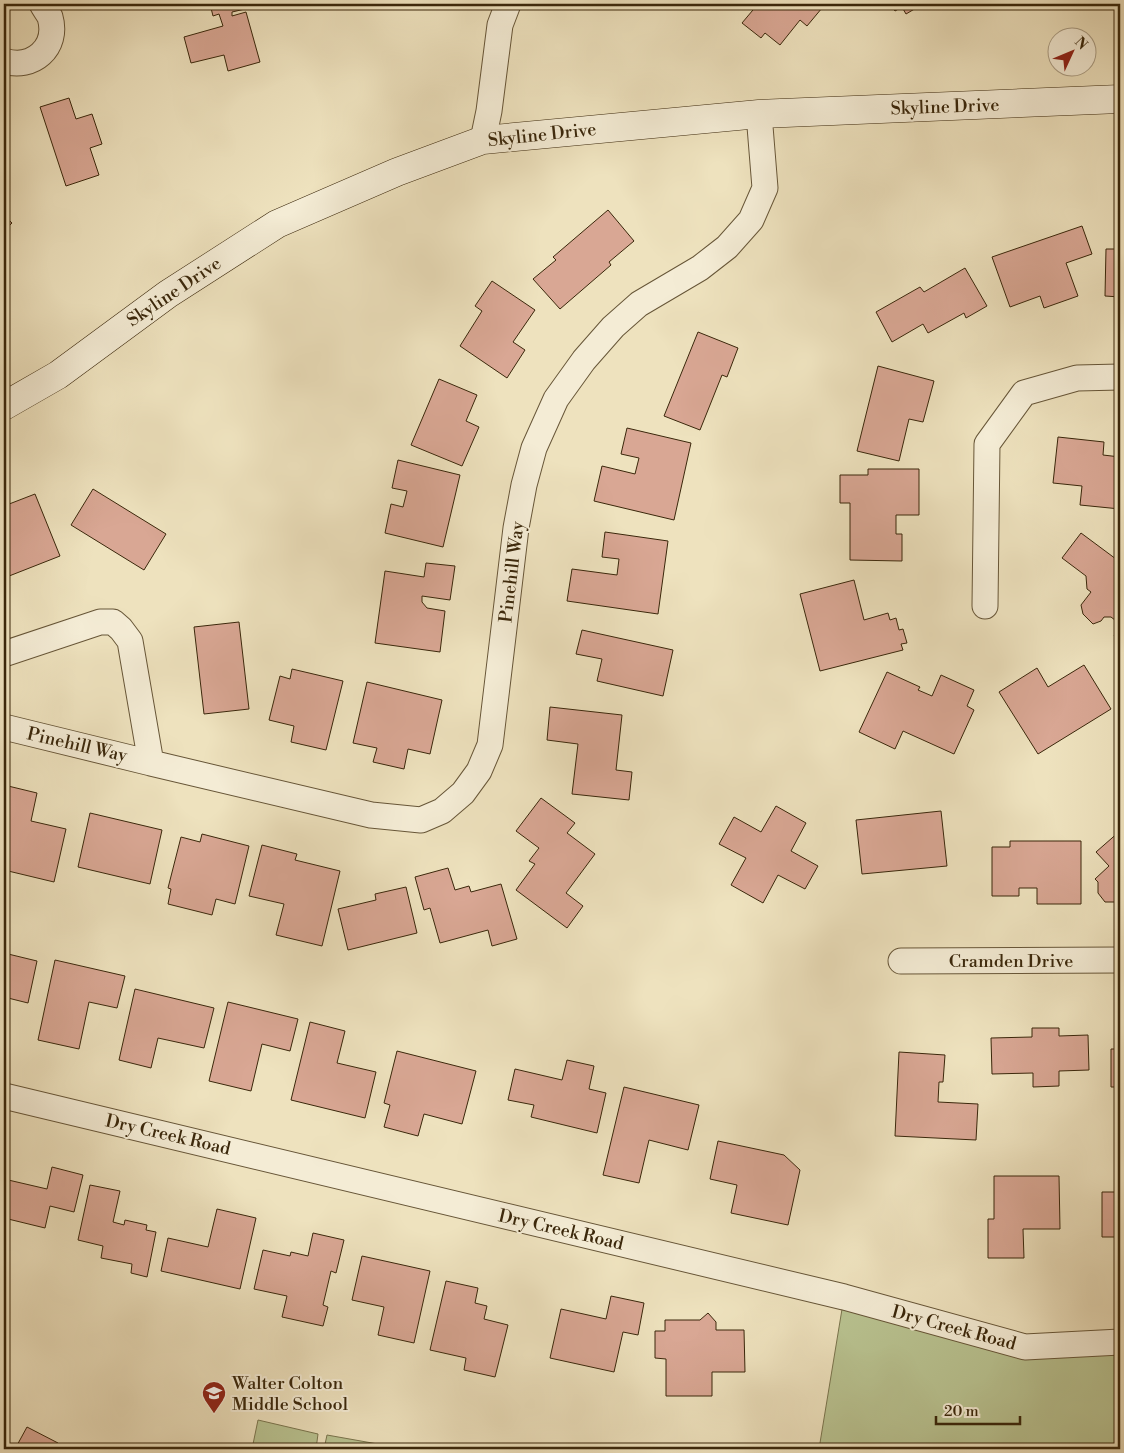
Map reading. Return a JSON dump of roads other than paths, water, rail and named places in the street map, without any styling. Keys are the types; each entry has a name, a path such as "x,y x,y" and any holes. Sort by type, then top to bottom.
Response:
{"street":[{"path":"4,61 13,64 27,63 40,56 48,45 52,31 50,16 42,4"},
{"path":"483,140 489,110 500,25 508,4"},
{"name":"Skyline Drive","path":"4,406 58,375 168,294 276,224 397,172 483,140 758,114 1120,100"},
{"name":"Pinehill Way","path":"4,727 371,815 421,820 442,811 463,793 479,771 490,745 516,528 524,485 534,448 556,399 584,360 613,328 639,304 700,268 720,252 751,220 765,188 758,114"},
{"path":"985,606 987,444 1024,393 1077,378 1120,376"},
{"name":"Pinehill Way","path":"4,654 100,622 113,622 121,628 130,641 151,763"},
{"name":"Cramden Drive","path":"901,961 1120,960"},
{"name":"Dry Creek Road","path":"4,1096 834,1295 1024,1347 1120,1342"}],"place":[{"name":"Walter Colton Middle School","path":"214,1414"}]}
